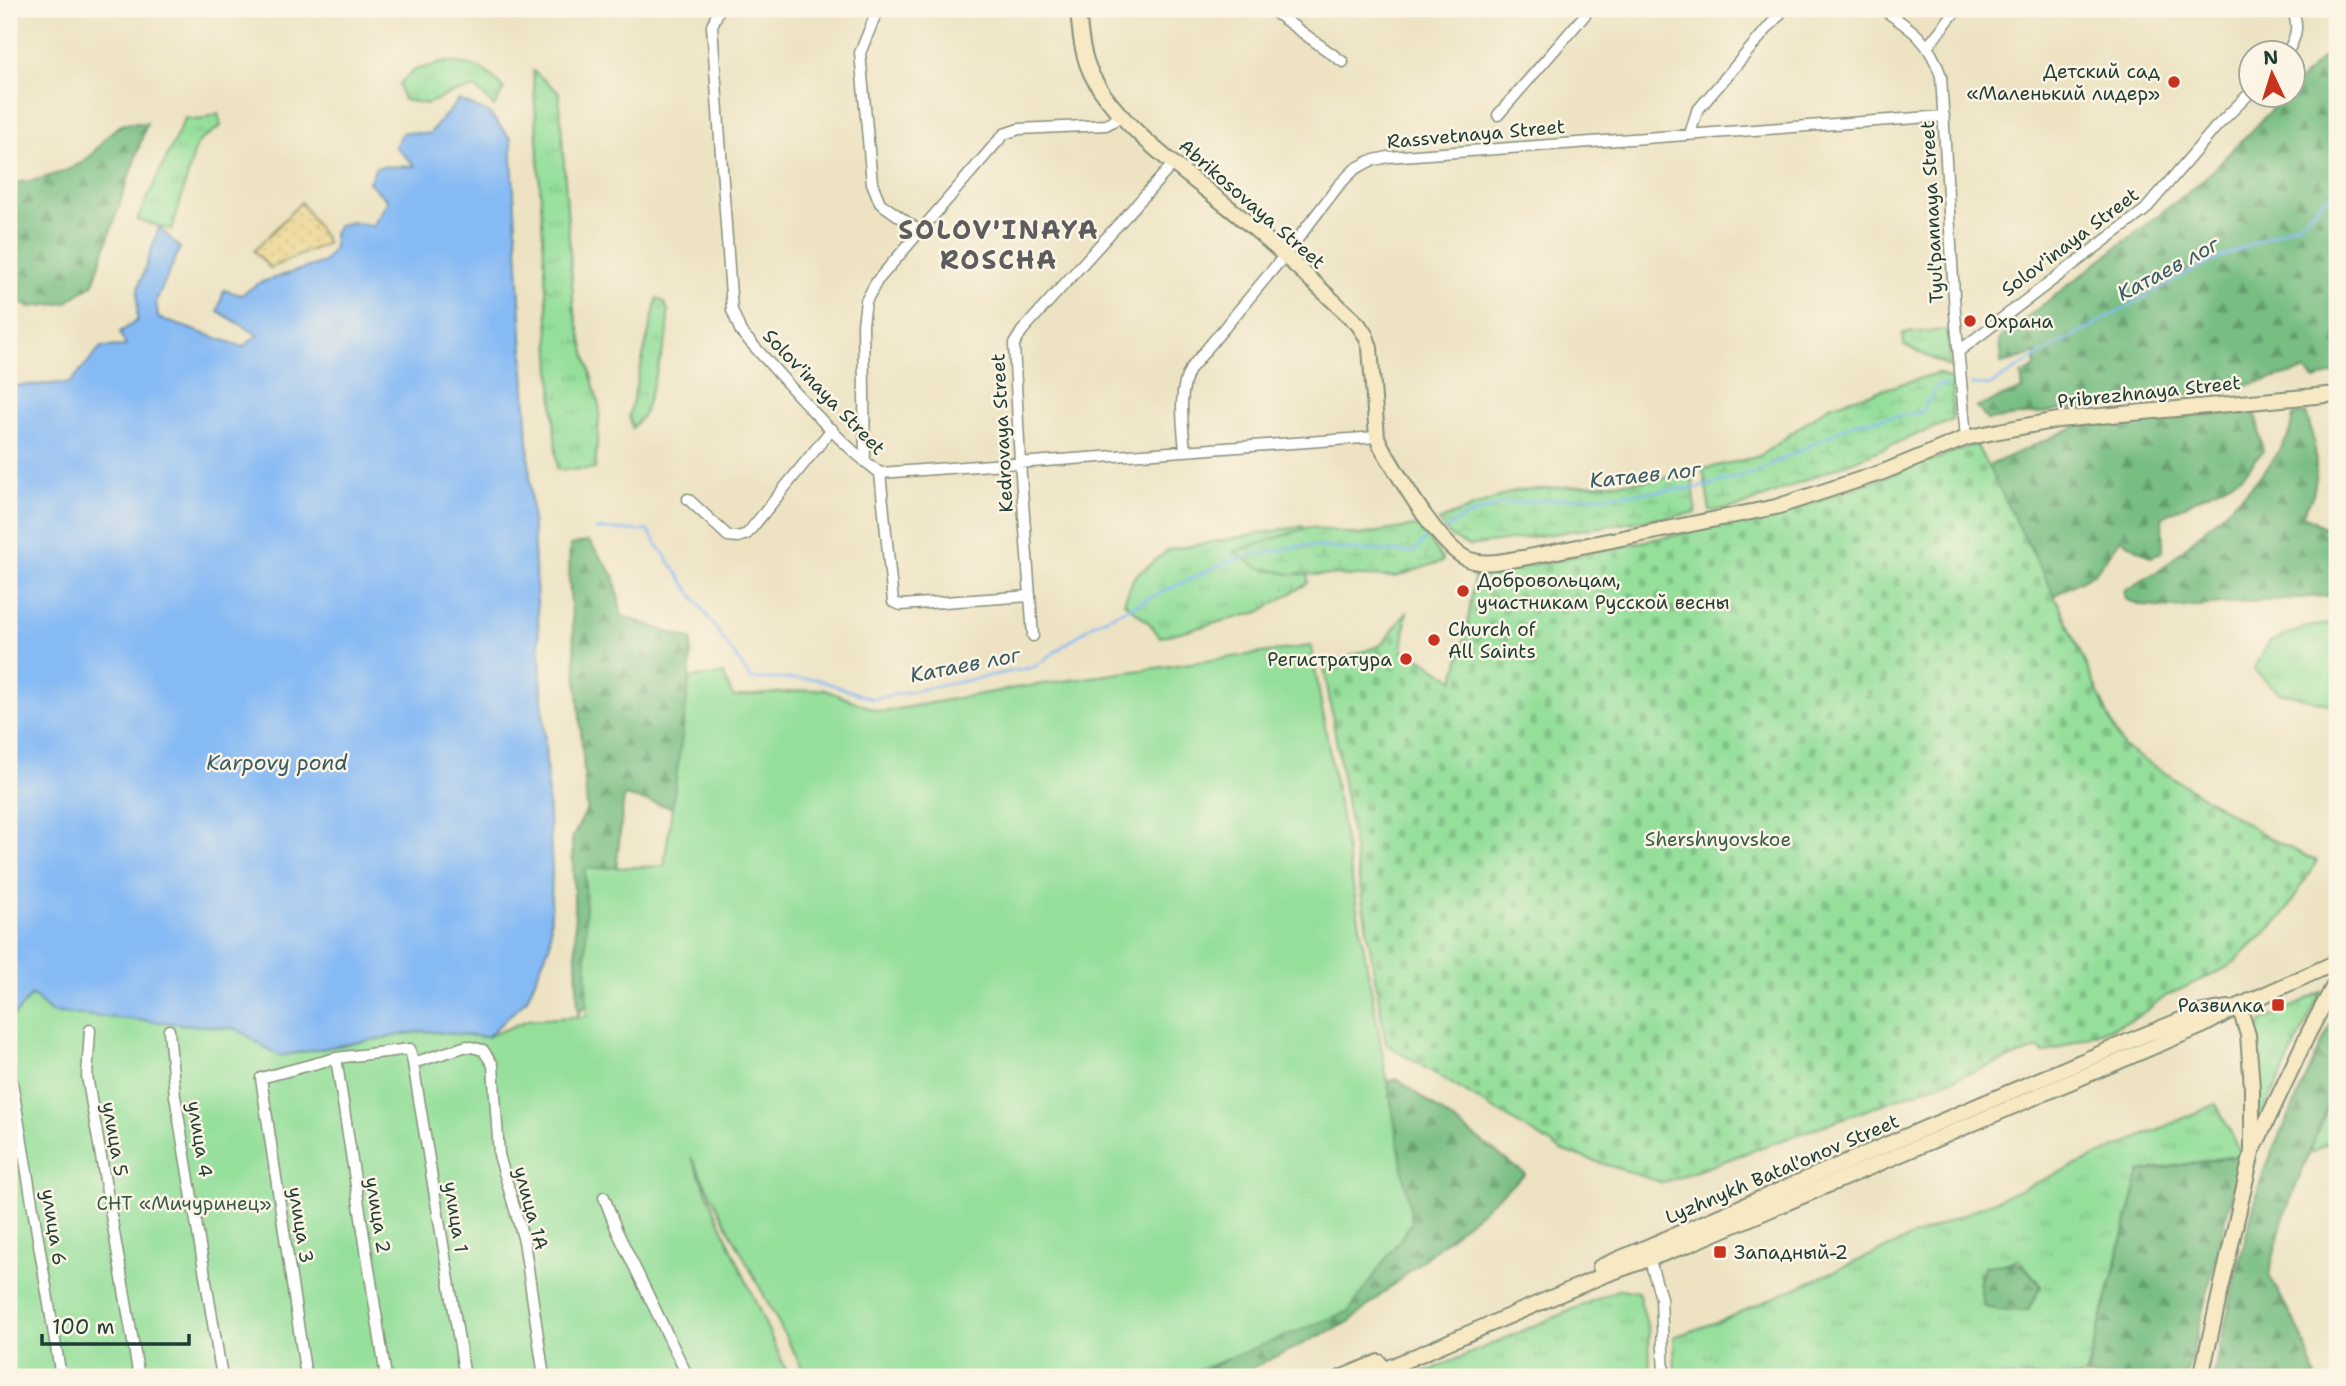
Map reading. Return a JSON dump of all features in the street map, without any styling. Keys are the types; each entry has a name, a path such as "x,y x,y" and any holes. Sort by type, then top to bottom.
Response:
{"street":[{"name":"Solov'inaya Street","path":"719,9 712,26 732,310 741,332 832,429 880,473 1377,437"},
{"path":"878,9 860,53 872,183 880,203 920,231"},
{"name":"Abrikosovaya Street","path":"1078,9 1080,35 1088,66 1103,94 1122,116 1358,324 1370,348 1377,437"},
{"path":"1270,9 1343,62"},
{"path":"1498,115 1590,9"},
{"path":"1690,134 1697,111 1784,9"},
{"name":"Tyul'pannaya Street","path":"1882,9 1909,27 1928,46 1941,76 1966,438"},
{"path":"1928,46 1957,9"},
{"path":"2291,9 2296,24 2292,38"},
{"name":"Solov'inaya Street","path":"1959,351 2145,210 2238,104"},
{"path":"865,462 863,324 866,301 877,281 1004,134 1019,129 1106,125 1122,116"},
{"name":"Rassvetnaya Street","path":"1185,451 1182,418 1187,375 1339,184 1370,161 1388,157 1944,116"},
{"name":"Kedrovaya Street","path":"1033,636 1014,352 1018,336 1174,163"},
{"name":"Pribrezhnaya Street","path":"1377,437 1402,480 1446,542 1457,554 1467,559 1492,563 1776,507 1873,476 1966,438 2058,420 2337,394"},
{"path":"688,499 728,536 741,537 752,529 832,429"},
{"path":"880,473 893,602 901,605 1030,596"},
{"name":"Lyzhnykh Batal'onov Street","path":"1342,1377 1648,1253 1687,1245 2202,1026 2239,1006 2337,962"},
{"path":"2252,1152 2337,980"},
{"path":"2201,1377 2252,1152 2252,1087 2248,1034 2239,1006"},
{"name":"улица 5","path":"90,1030 87,1076 139,1377"},
{"name":"улица 4","path":"169,1030 175,1096 222,1377"},
{"name":"улица 1А","path":"413,1063 467,1046 483,1050 493,1065 499,1155 524,1241 544,1377"},
{"path":"335,1058 410,1049 413,1063"},
{"name":"улица 3","path":"306,1377 261,1078 335,1058"},
{"name":"улица 2","path":"335,1058 386,1377"},
{"name":"улица 1","path":"413,1063 465,1377"},
{"name":"улица 6","path":"12,1082 61,1377"},
{"path":"604,1197 617,1231 688,1377"},
{"path":"1648,1253 1661,1298 1664,1377"},
{"name":"Lyzhnykh Batal'onov Street","path":"1367,1377 1602,1276 1648,1253"}],"green space":[{"path":"2322,58 2337,65 2337,372 2315,380 2305,370 2241,387 1987,420 1977,407 2023,389 2021,375 2035,367 2036,353 2001,364 1999,339 2200,183 2273,108 2308,108 2308,72"},
{"path":"446,62 472,65 491,75 504,89 494,107 476,88 452,93 427,104 403,100 399,84 415,70"},
{"path":"533,71 559,92 574,310 600,409 595,469 557,470"},
{"path":"218,113 221,126 197,143 172,230 137,220 185,118 199,120"},
{"path":"127,123 147,123 93,284 66,303 30,307 9,299 9,182 39,179 71,168 88,158 120,126"},
{"path":"657,298 664,302 668,310 668,333 644,414 632,428 629,416"},
{"path":"1948,330 1950,367 1904,345 1903,333"},
{"path":"1937,373 1952,380 1953,420 1740,507 1710,511 1703,469 1760,456 1829,406"},
{"path":"2255,411 2263,451 2242,476 2162,517 2163,551 2151,557 2121,539 2095,573 2048,599 1945,497 1990,465 2077,426"},
{"path":"2306,413 2313,441 2316,471 2313,493 2302,515 2326,528 2337,529 2337,595 2171,608 2144,606 2125,599 2124,591 2163,568 2252,486 2289,435 2293,416"},
{"name":"Shershnyovskoe","path":"1976,444 2059,604 2118,738 2125,748 2273,840 2317,861 2283,916 2230,966 2166,996 2134,1019 2043,1054 2039,1048 1663,1183 1563,1151 1386,1044 1324,666 1381,645 1407,612 1402,651 1420,658 1454,680 1467,629 1474,577 1790,511"},
{"path":"1692,472 1696,513 1469,546 1451,537 1438,521 1514,491 1654,480"},
{"path":"1421,525 1443,561 1395,577 1290,574 1258,567 1234,552 1309,527 1359,535"},
{"path":"1303,526 1308,583 1259,612 1160,637 1150,624 1124,602 1134,577 1168,550"},
{"path":"589,541 614,576 622,616 692,640 679,809 624,796 604,983 578,1014 572,839 587,809 569,579 570,545"},
{"path":"2337,623 2337,706 2279,692 2254,670 2269,642 2308,627"},
{"name":"СНТ «Мичуринец»","path":"1311,646 1412,1222 1349,1311 1181,1377 807,1377 691,1157 789,1377 9,1377 9,1021 32,995 88,1016 237,1029 279,1056 423,1031 487,1037 528,1020 587,1016 585,869 664,866 690,678 723,674 733,697 823,689 881,712 1015,688"},
{"path":"2321,992 2260,1120 2253,1039 2263,1021"},
{"path":"2337,1010 2337,1083 2283,1219 2269,1275 2301,1334 2316,1377 2213,1377 2263,1173"},
{"path":"1397,1079 1525,1174 1349,1322 1233,1377 1192,1377 1321,1312 1325,1100"},
{"path":"2337,1083 2337,1137 2309,1154"},
{"path":"2216,1104 2242,1155 2140,1172 2086,1377 1675,1377 1674,1337 1725,1319","holes":["2018,1259 2037,1280 2020,1305 1997,1303 1978,1274"]},
{"path":"2242,1155 2186,1377 2086,1377 2140,1172"},
{"path":"2015,1263 2025,1267 2041,1286 2028,1310 2005,1311 1984,1307 1979,1281 1986,1266"},
{"path":"1620,1289 1638,1292 1649,1332 1650,1377 1415,1377"}],"sand":[{"path":"301,202 328,243 270,268 254,251"}],"water":[{"name":"Karpovy pond","path":"459,100 489,113 511,139 552,870 550,944 527,999 487,1037 423,1031 279,1056 237,1029 51,1012 32,995 9,1021 9,386 70,383 101,347 126,346 120,332 137,321 138,289 159,227 180,248 156,301 158,318 243,347 258,335 218,311 224,290 241,295 259,283 324,262 334,248 334,233 338,226 351,222 373,226 388,201 369,182 376,167 415,166 395,146 403,132 429,134"}],"waterway":[{"name":"Катаев лог","path":"1971,385 1989,386 2041,354 2195,269 2299,223 2337,188"},
{"name":"Катаев лог","path":"1447,528 1460,519 1501,504 1697,488 1756,472 1855,423 1922,412 1938,385 1947,385"},
{"name":"Катаев лог","path":"596,529 648,531 751,679 816,679 873,699 1034,667 1094,624 1229,561 1303,545 1414,552 1428,536"}],"place":[{"name":"Детский сад «Маленький лидер»","path":"2174,82"},
{"name":"Охрана","path":"1970,321"},
{"name":"Добровольцам, участникам Русской весны","path":"1463,591"},
{"name":"Church of All Saints","path":"1434,640"},
{"name":"Регистратура","path":"1406,659"},
{"name":"Развилка","path":"2278,1005"},
{"name":"Западный-2","path":"1720,1252"}],"district":[{"name":"SOLOV'INAYA ROSCHA","path":"999,244"}]}
